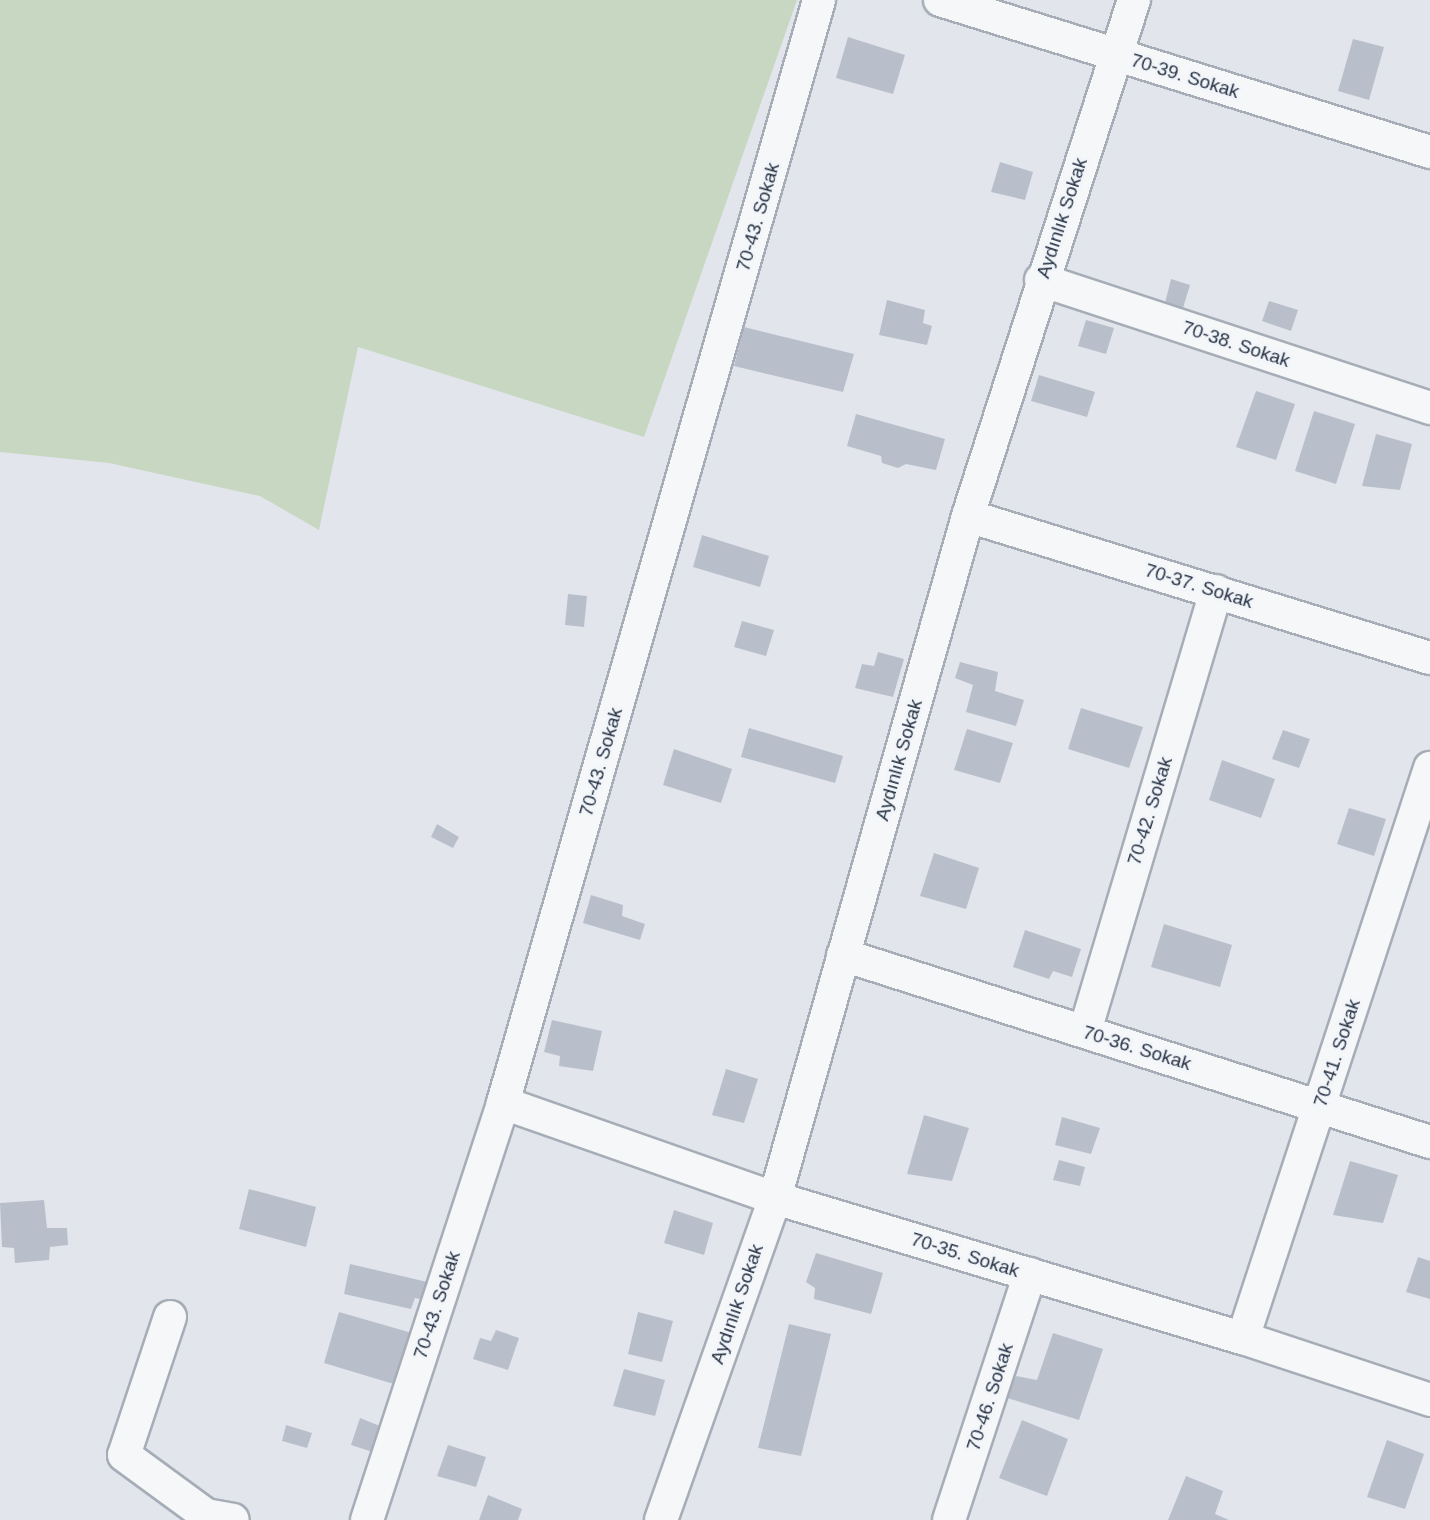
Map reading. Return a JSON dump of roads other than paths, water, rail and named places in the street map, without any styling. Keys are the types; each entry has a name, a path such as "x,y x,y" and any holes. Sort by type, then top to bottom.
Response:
{"street":[{"name":"70-43. Sokak","path":"367,1520 503,1102 820,0"},
{"name":"70-39. Sokak","path":"940,0 1430,152"},
{"name":"Aydınlık Sokak","path":"661,1520 775,1198 968,516 1041,279 1134,0"},
{"name":"70-38. Sokak","path":"1041,279 1430,408"},
{"name":"70-37. Sokak","path":"968,516 1430,658"},
{"name":"70-42. Sokak","path":"1085,1031 1216,591"},
{"name":"70-41. Sokak","path":"1243,1338 1430,768"},
{"name":"70-36. Sokak","path":"844,955 1430,1142"},
{"name":"70-35. Sokak","path":"503,1102 775,1198 1243,1338 1430,1400"},
{"name":"70-46. Sokak","path":"953,1519 1030,1275"},
{"path":"170,1317 124,1455 213,1519"}]}
